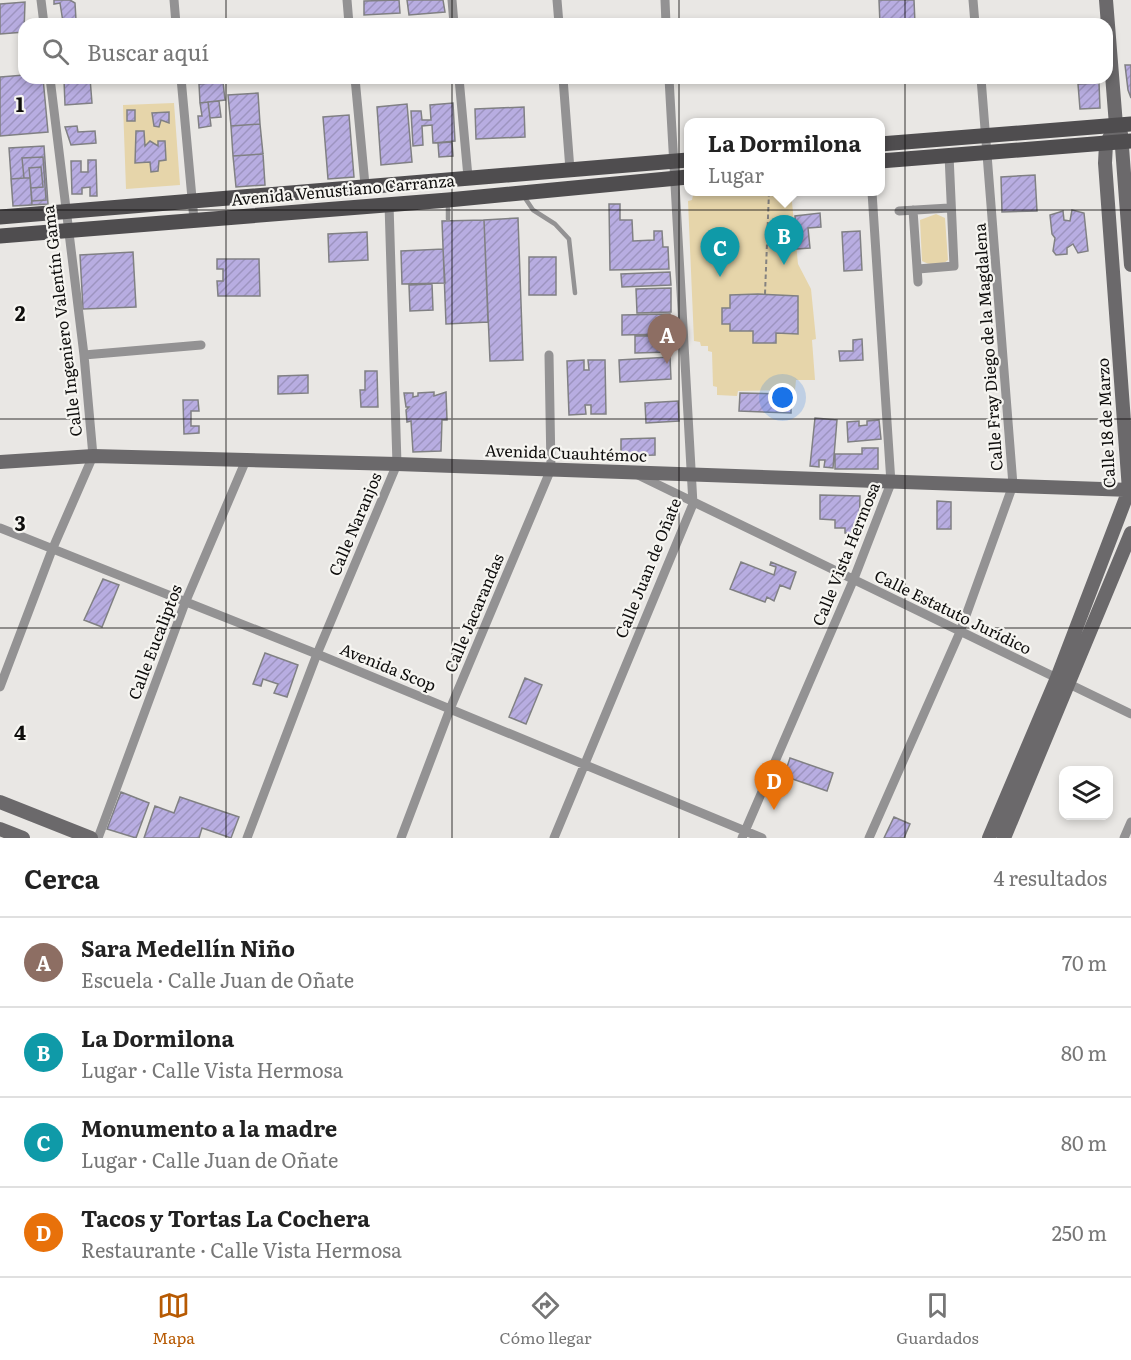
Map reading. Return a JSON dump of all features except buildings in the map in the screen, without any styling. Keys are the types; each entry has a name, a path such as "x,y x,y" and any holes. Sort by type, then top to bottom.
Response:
{"main road":[{"path":"885,144 1124,124"},
{"path":"885,161 1126,142"},
{"name":"Avenida Venustiano Carranza","path":"0,217 681,160"},
{"name":"Avenida Venustiano Carranza","path":"0,236 448,200 681,177"}],"street":[{"path":"41,0 43,18"},
{"path":"174,0 176,18"},
{"path":"347,0 349,18"},
{"path":"452,0 454,18"},
{"path":"557,0 558,18"},
{"path":"665,0 666,18"},
{"path":"973,0 974,18"},
{"path":"1106,0 1109,18"},
{"path":"1113,48 1126,142 1131,265"},
{"name":"Calle Ingeniero Valentín Gama","path":"0,687 52,550 93,456 84,355 51,84"},
{"path":"182,84 194,220"},
{"path":"356,84 365,185"},
{"path":"460,84 468,177"},
{"path":"563,84 570,170"},
{"name":"Calle Juan de Oñate","path":"554,838 582,766 693,504 681,160 670,84"},
{"name":"Calle Fray Diego de la Magdalena","path":"869,838 960,632 1013,485 989,154 982,84"},
{"name":"Calle 18 de Marzo","path":"989,838 1057,678 1130,490 1107,202 1106,144 1124,124"},
{"path":"918,269 954,266 949,208 951,183 949,155"},
{"name":"Calle Vista Hermosa","path":"743,834 853,581 891,483 872,196"},
{"name":"Calle Naranjos","path":"247,838 317,654 397,464 388,204"},
{"path":"899,211 949,208"},
{"path":"914,210 918,282"},
{"path":"84,355 201,345"},
{"path":"549,355 551,469"},
{"name":"Avenida Cuauhtémoc","path":"0,462 93,456 551,469 1130,490"},
{"name":"Calle Eucaliptos","path":"98,838 185,603 246,460"},
{"name":"Calle Jacarandas","path":"401,838 450,709 551,469"},
{"name":"Calle Estatuto Jurídico","path":"633,472 693,504 1131,714"},
{"name":"Avenida Scop","path":"0,528 317,654 743,834 762,838"},
{"path":"1004,838 1131,533"},
{"path":"0,802 91,838"},
{"path":"1124,838 1131,822"},
{"path":"0,829 23,838"}],"lane":[{"path":"521,193 533,210 555,224 569,238 576,293"},
{"path":"448,200 448,219"}],"path":[{"path":"765,294 769,196"}],"shaded area":[{"path":"174,103 180,185 126,189 123,105"},
{"path":"693,196 791,196 798,264 811,289 816,339 812,340 815,380 796,380 795,390 738,391 737,396 717,395 717,387 713,386 712,352 708,351 708,346 701,346 700,342 694,341 688,201 692,200"},
{"path":"936,214 945,218 948,260 935,264 922,261 920,220"}],"place":[{"name":"La Dormilona","path":"784,265"},
{"name":"Monumento a la madre","path":"720,277"},
{"name":"Sara Medellín Niño","path":"667,364"},
{"name":"Tacos y Tortas La Cochera","path":"774,810"}]}
